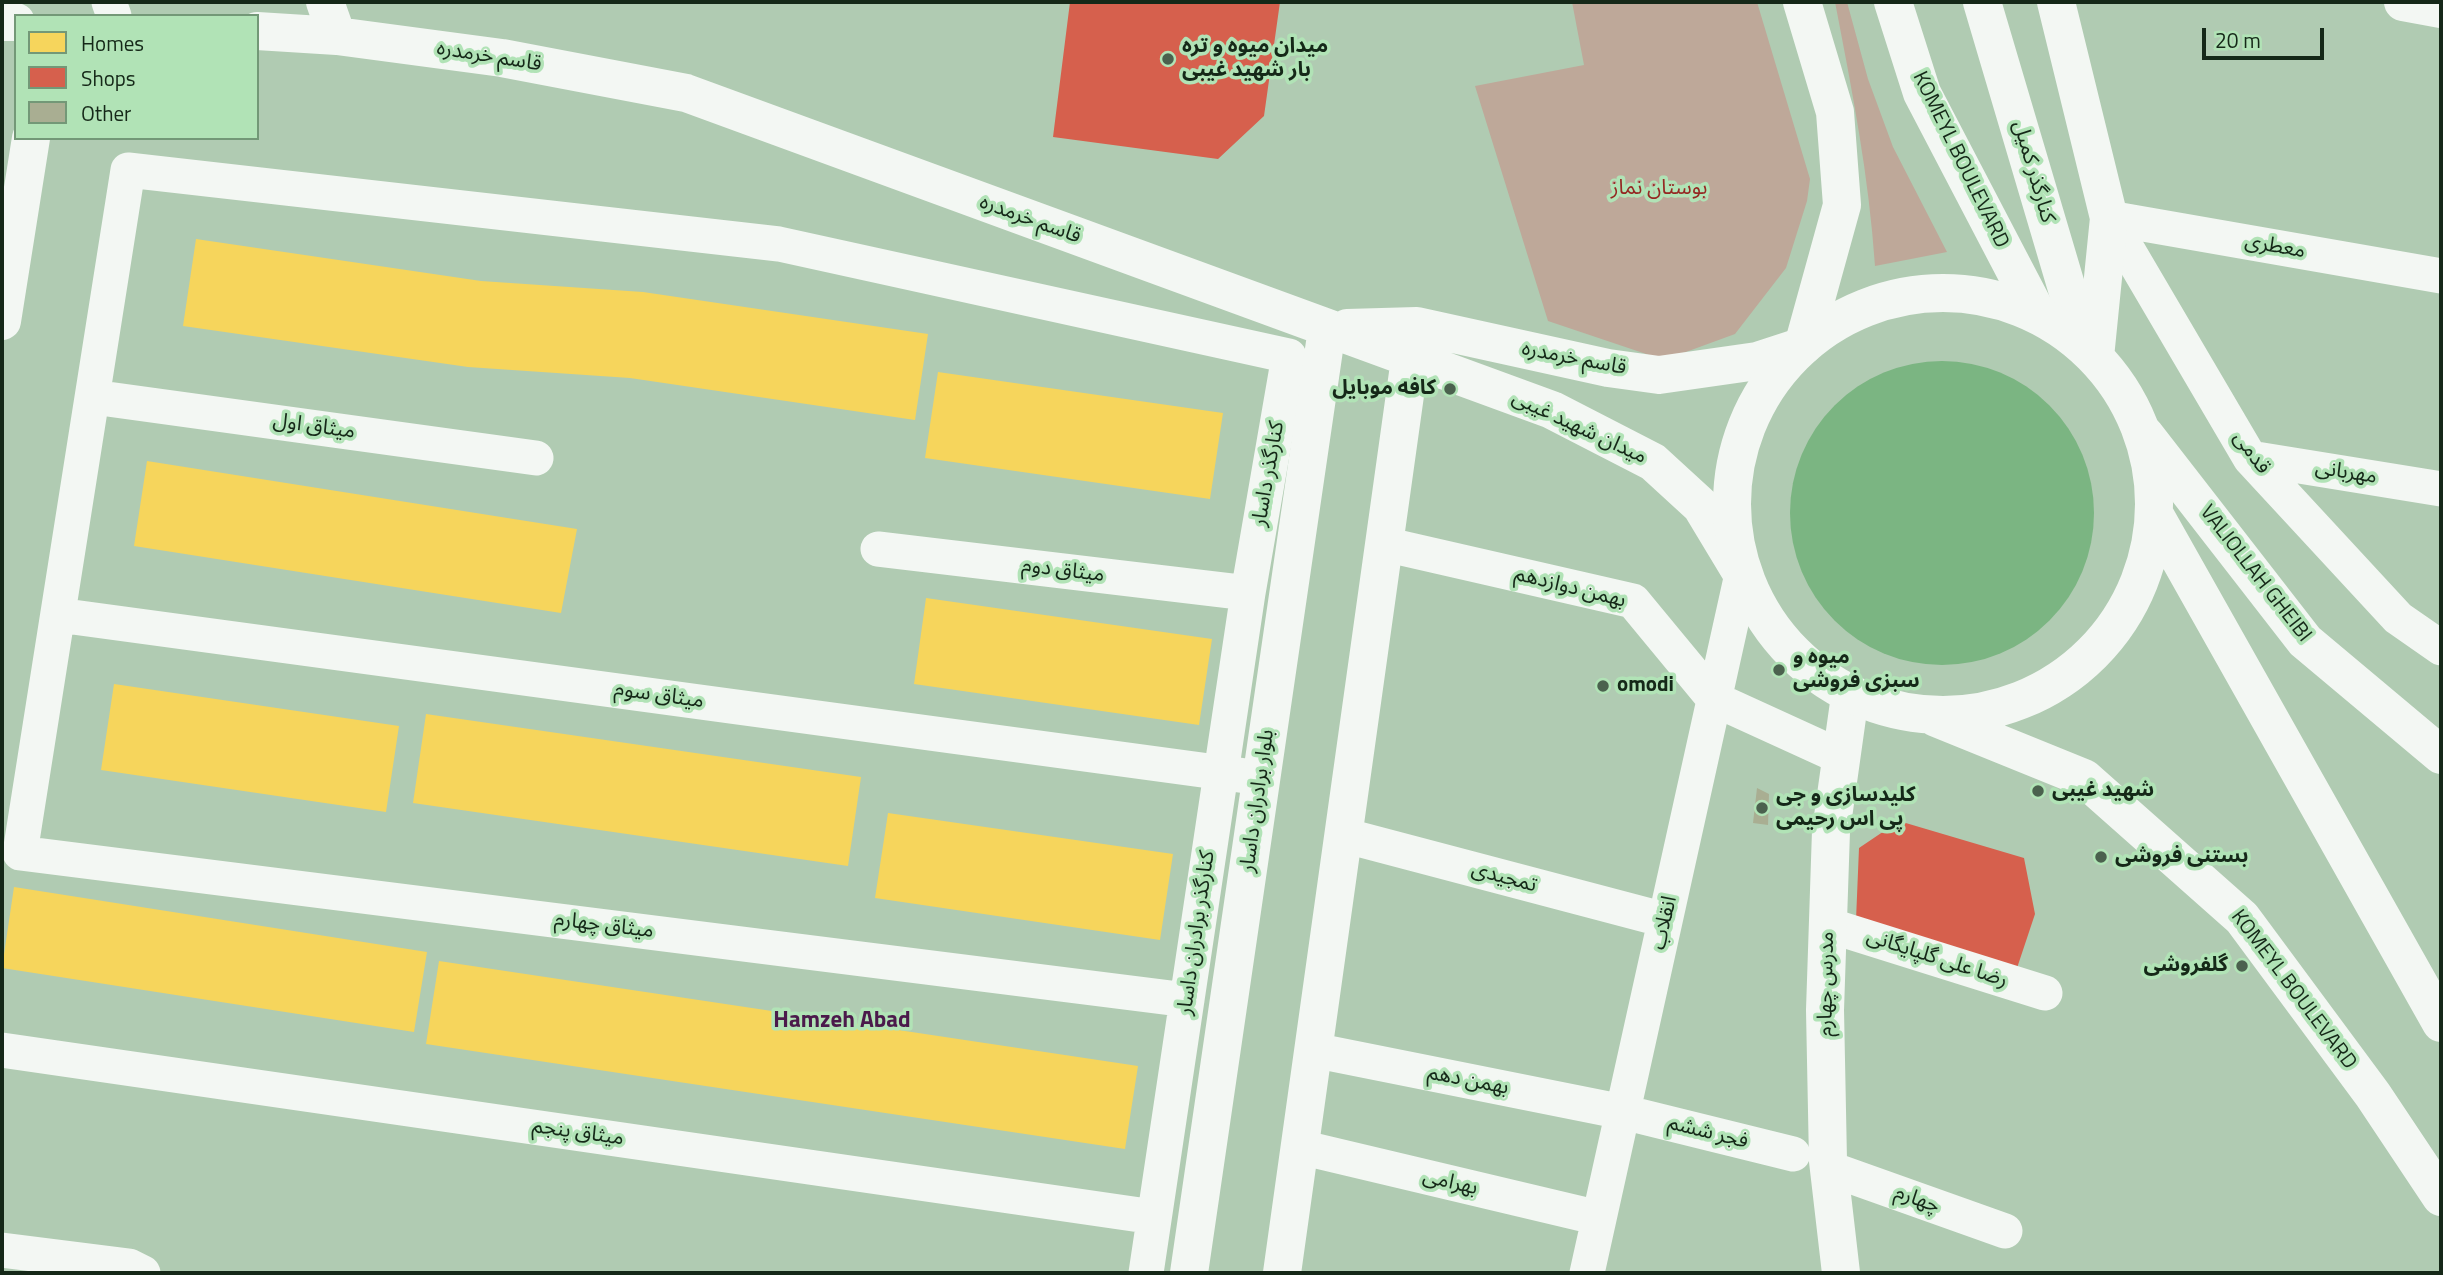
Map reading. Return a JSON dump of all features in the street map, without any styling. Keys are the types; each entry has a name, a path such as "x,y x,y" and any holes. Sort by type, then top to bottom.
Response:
{"street":[{"path":"1801,2 1835,112 1842,205 1803,346"},
{"name":"KOMEYL BOULEVARD","path":"1893,2 1922,93 2037,313"},
{"name":"کنارگذر کمیل","path":"1982,2 2089,350"},
{"path":"2056,2 2109,218 2089,350"},
{"path":"2403,2 2441,9"},
{"name":"قاسم خرمدره","path":"259,31 331,19 502,58 687,93 1327,329 1417,326 1608,368 1659,375 1757,361 1803,346"},
{"path":"2,321 20,164"},
{"path":"58,615 128,170 779,244 1289,356 1327,329"},
{"name":"معطری","path":"2109,218 2441,275"},
{"name":"قدمی","path":"2109,218 2250,458 2398,618 2441,648"},
{"path":"1915,293 1977,294 2037,313 2089,350 2121,385 2145,435 2154,475 2156,517 2141,581 2108,639 2058,684 1996,710 1930,716 1889,710 1850,696 1803,665 1767,624 1742,573 1730,513 1738,450 1762,393 1803,346 1855,311 1915,293"},
{"name":"میدان شهید غیبی","path":"1327,329 1552,411 1653,462 1701,506 1742,573"},
{"name":"بلوار برادران داسار","path":"1189,1273 1327,329"},
{"name":"کنارگذر داسار","path":"1248,593 1289,356"},
{"path":"1282,1273 1410,359"},
{"name":"میثاق اول","path":"93,397 536,458"},
{"name":"VALIOLLAH GHEIBI","path":"2145,435 2305,641 2441,755"},
{"name":"مهربانی","path":"2250,458 2441,489"},
{"path":"2156,517 2441,1023"},
{"name":"بهمن دوازدهم","path":"1384,544 1633,601 1714,699"},
{"name":"میثاق دوم","path":"878,549 1248,593"},
{"name":"انقلاب","path":"1587,1273 1742,573"},
{"name":"کنارگذر برادران داسار","path":"1146,1273 1248,593"},
{"name":"میثاق سوم","path":"58,615 1261,778"},
{"name":"میثاق چهارم","path":"58,615 20,853 1187,1000"},
{"name":"مدرس چهارم","path":"1841,1273 1828,1168 1825,1010 1832,831 1850,696"},
{"path":"1714,699 1841,757"},
{"name":"KOMEYL BOULEVARD","path":"1930,716 2084,778 2242,918 2373,1095 2441,1197"},
{"name":"تمجیدی","path":"1343,835 1665,920"},
{"name":"رضا علی گلپایگانی","path":"1828,925 2045,993"},
{"name":"میثاق پنجم","path":"2,1050 1154,1216"},
{"name":"بهمن دهم","path":"1313,1050 1623,1112"},
{"name":"فجر ششم","path":"1623,1112 1793,1154"},
{"name":"بهرامی","path":"1300,1147 1599,1218"},
{"name":"چهارم","path":"1828,1168 2005,1231"},
{"path":"2,1250 129,1266 143,1273"}],"green space":[{"name":"بوستان نماز","path":"1572,2 1757,2 1810,179 1807,201 1786,268 1735,334 1664,360 1548,321 1475,86 1584,65"},
{"path":"1835,2 1847,2 1868,79 1893,147 1947,252 1875,266 1854,100"}],"shaded area":[{"path":"1942,361 1972,364 2000,373 2026,387 2049,406 2068,429 2082,455 2091,483 2094,513 2091,543 2082,571 2068,597 2049,620 2026,639 2000,653 1972,662 1942,665 1912,662 1884,653 1858,639 1835,620 1816,597 1802,571 1793,543 1790,513 1793,483 1802,455 1816,429 1835,406 1858,387 1884,373 1912,364"}],"building: Homes":[{"path":"196,239 481,281 643,292 928,334 915,420 630,378 468,367 183,326"},
{"path":"938,372 1223,413 1210,499 925,458"},
{"path":"147,461 577,529 561,613 134,546"},
{"path":"926,598 1212,639 1199,725 914,684"},
{"path":"114,684 399,726 386,812 101,770"},
{"path":"426,714 861,777 848,866 413,803"},
{"path":"888,813 1173,854 1160,940 875,898"},
{"path":"14,887 427,952 414,1032 2,968"},
{"path":"439,961 1138,1066 1125,1149 426,1044"}],"building: Shops":[{"name":"میدان میوه و تره بار شهید غیبی","path":"1070,2 1280,2 1264,116 1218,159 1053,137"},
{"path":"1899,821 2024,858 2035,914 2017,968 1856,920 1859,848"}],"building: Other":[{"name":"کلیدسازی و جی پی اس رحیمی","path":"1757,788 1769,794 1768,825 1753,823"}],"place":[{"name":"میدان میوه و تره بار شهید غیبی","path":"1168,59"},
{"name":"کافه موبایل","path":"1450,389"},
{"name":"میوه و سبزی فروشی","path":"1779,670"},
{"name":"omodi","path":"1603,686"},
{"name":"شهید غیبی","path":"2038,791"},
{"name":"کلیدسازی و جی پی اس رحیمی","path":"1762,808"},
{"name":"بستنی فروشی","path":"2101,857"},
{"name":"گلفروشی","path":"2242,966"}],"district":[{"name":"Hamzeh Abad","path":"842,1021"}]}
